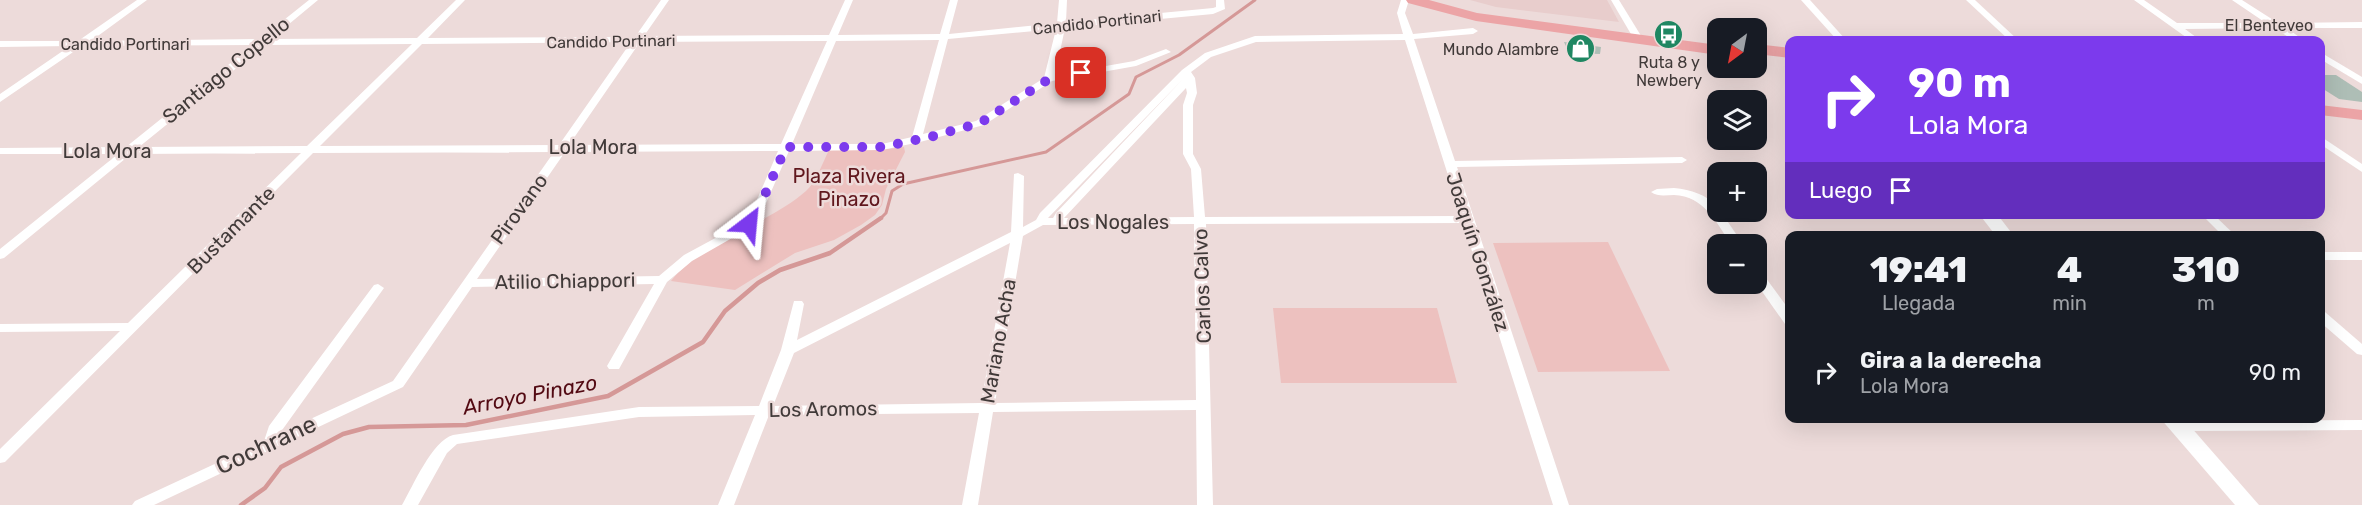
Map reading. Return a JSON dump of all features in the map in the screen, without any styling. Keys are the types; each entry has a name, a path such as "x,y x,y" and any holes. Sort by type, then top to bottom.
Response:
{"main road":[{"path":"1404,3 1459,15 1707,48"},
{"path":"1638,39 1707,44"},
{"path":"1767,50 1785,52"},
{"path":"1767,55 1785,57"},
{"path":"2325,111 2362,115"},
{"path":"2325,117 2362,121"}],"street":[{"path":"2,96 142,0"},
{"name":"Santiago Copello","path":"0,255 258,43 314,0"},
{"name":"Bustamante","path":"0,458 461,0"},
{"name":"Pirovano","path":"393,388 469,283 665,0"},
{"path":"614,366 662,280 688,258 749,224 755,217 849,0"},
{"path":"916,140 954,0"},
{"path":"1049,79 1061,26 1063,0"},
{"path":"1616,0 1638,39"},
{"path":"1805,0 1838,36"},
{"path":"1970,0 2010,36"},
{"path":"2138,0 2190,36"},
{"path":"2236,0 2293,36"},
{"name":"Joaquín González","path":"1404,3 1408,37 1561,505"},
{"name":"Candido Portinari","path":"0,44 944,37 1061,26 1221,4"},
{"name":"El Benteveo","path":"2176,26 2362,25"},
{"path":"1041,222 1044,215 1209,55 1255,39 1408,37 1473,31"},
{"name":"Lola Mora","path":"0,151 882,147 980,123 1049,79 1136,63 1166,52"},
{"path":"2325,58 2362,81"},
{"path":"1057,222 1060,215 1188,75"},
{"name":"Carlos Calvo","path":"1188,75 1192,93 1188,105 1188,154 1196,169 1200,222 1206,505"},
{"path":"2325,143 2362,169"},
{"path":"1449,164 1682,160"},
{"name":"Mariano Acha","path":"970,505 1017,234 1018,176"},
{"path":"1657,192 1684,191 1702,197 1730,234"},
{"name":"Los Nogales","path":"788,350 1041,222 1469,219"},
{"path":"1991,219 2002,231"},
{"path":"2211,219 2225,231"},
{"path":"2325,256 2362,256"},
{"name":"Atilio Chiappori","path":"469,283 662,280"},
{"path":"271,442 274,430 378,288"},
{"path":"1767,289 1785,314"},
{"path":"726,505 762,410 788,350 798,304"},
{"path":"2325,319 2362,351"},
{"path":"0,328 132,327"},
{"name":"Cochrane","path":"140,505 271,442 393,388"},
{"name":"Los Aromos","path":"410,505 447,443 453,440 610,415 762,410 1203,405"},
{"path":"2174,423 2248,505"},
{"path":"2236,423 2362,425"}],"shaded area":[{"path":"1470,0 1607,0 1619,22 1496,7"}],"green space":[{"name":"Plaza Rivera Pinazo","path":"904,147 905,152 886,189 882,205 875,215 861,225 834,240 795,253 735,290 671,281 699,255 773,214 806,191 816,177 829,150 879,150"},
{"path":"1608,242 1670,371 1538,372 1493,243"},
{"path":"1273,308 1437,308 1457,383 1281,383"}],"building":[{"name":"Mundo Alambre","path":"1564,42 1601,47 1600,54 1569,53"},
{"path":"2325,75 2336,75 2362,92 2362,102 2339,99 2325,90"}],"waterway":[{"name":"Arroyo Pinazo","path":"881,218 886,213 892,191 903,184 1046,152 1129,94 1136,77 1179,55 1255,0"},
{"name":"Arroyo Pinazo","path":"241,505 265,488 281,467 343,434 369,427 466,425 608,396 703,342 725,311 758,283 780,270 830,253 881,218"}],"place":[{"name":"Ruta 8 y Newbery","path":"1669,34"},
{"name":"Mundo Alambre","path":"1580,49"}],"route":[{"path":"749,224 755,217 786,147 882,147 930,137 980,123 1049,79 1081,73"}]}
